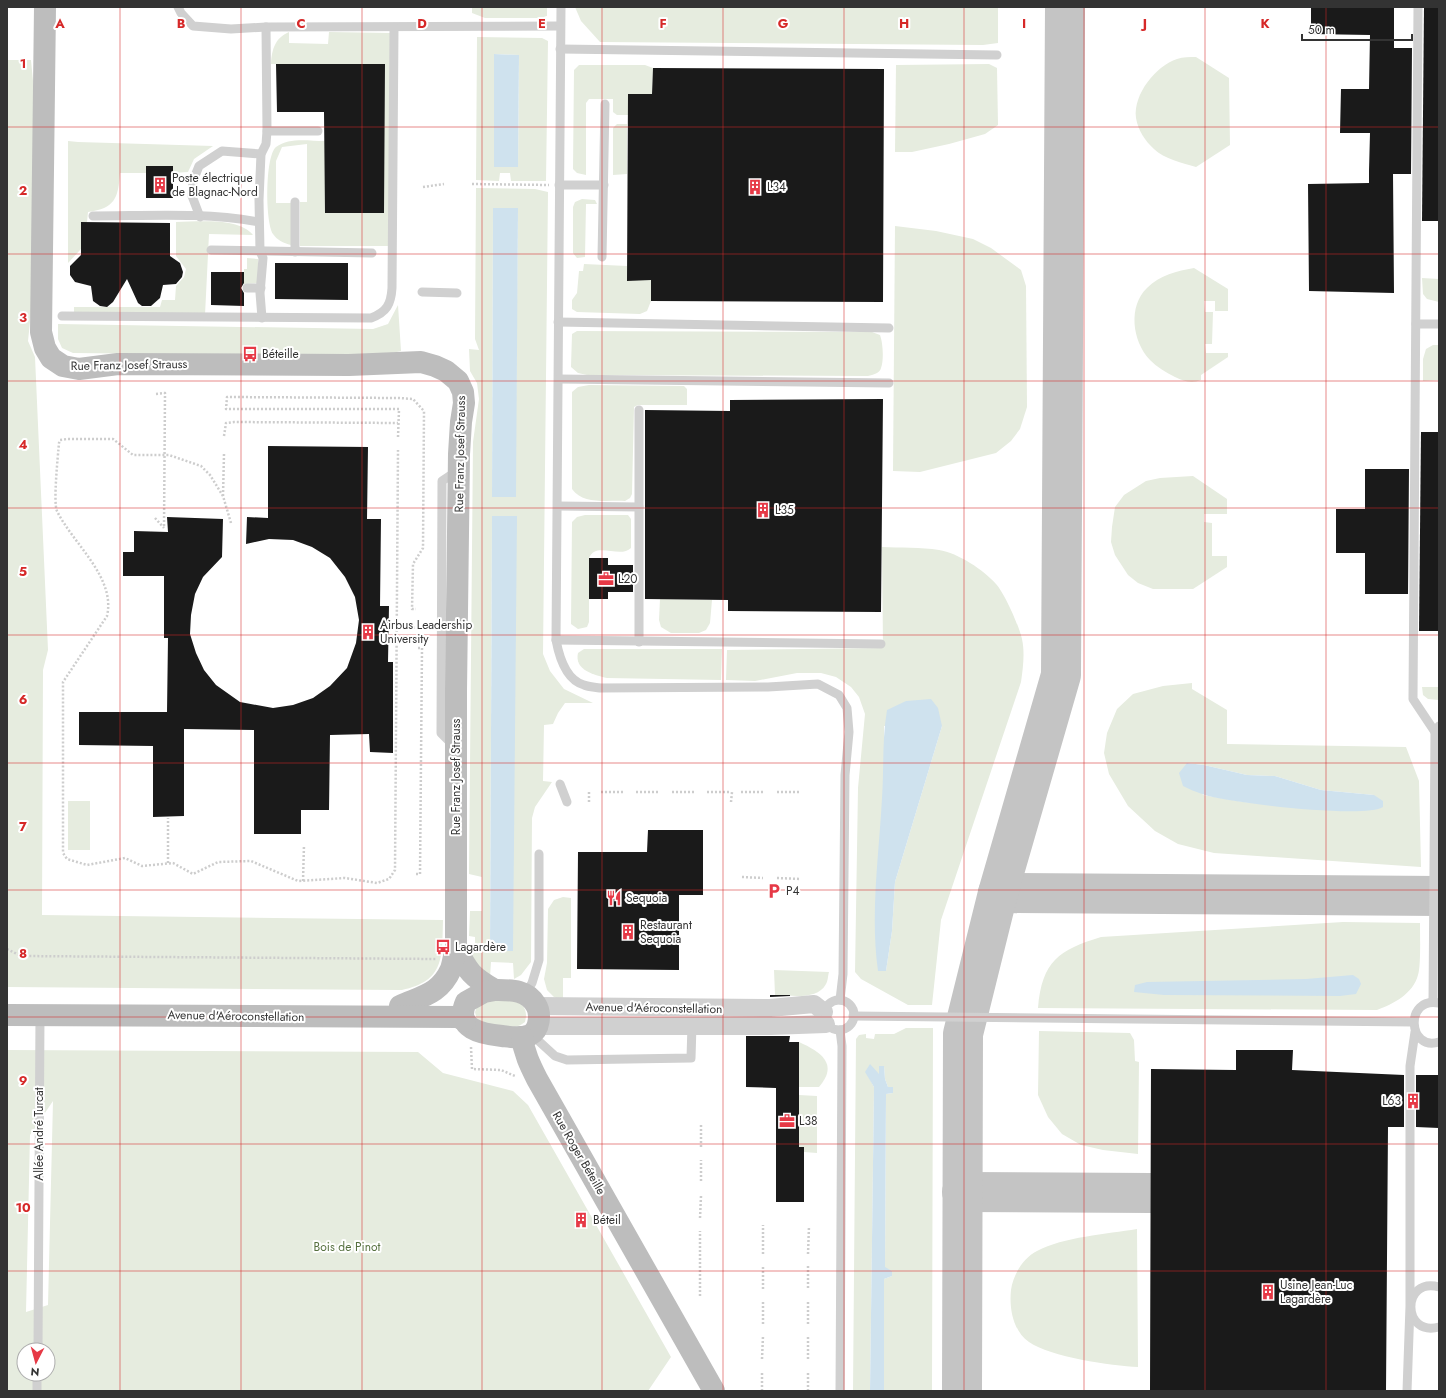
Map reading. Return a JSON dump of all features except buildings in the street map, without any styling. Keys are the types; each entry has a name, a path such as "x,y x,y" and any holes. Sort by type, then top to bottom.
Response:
{"street":[{"name":"Rue Franz Josef Strauss","path":"45,7 41,332 45,348 51,358 63,366 79,369 118,364 349,365 421,362 446,371 458,381 463,392 464,403 461,422 459,469 456,747 450,956 480,982 495,990"},
{"path":"400,1006 439,989 451,968 450,956"},
{"path":"450,956 470,1028 482,1034 531,1019 516,991 495,990 479,994 465,1009"},
{"name":"Avenue d'Aéroconstellation","path":"7,1003 400,1006 453,1007 465,1009"},
{"name":"Avenue d'Aéroconstellation","path":"531,1019 575,1007 770,1017"},
{"name":"Avenue d'Aéroconstellation","path":"7,1016 40,1014 458,1017 465,1009"},
{"path":"770,1017 830,1022"},
{"name":"Avenue d'Aéroconstellation","path":"531,1019 692,1025 770,1017"},
{"name":"Rue Roger Béteille","path":"531,1019 525,1055 537,1079 714,1391"}],"lane":[{"path":"178,7 181,13 193,26 230,29 266,27 394,28 560,26"},
{"path":"560,7 559,379 556,640 560,661 568,673 582,685 600,688 768,687 818,684 838,695 847,708 849,732 845,775 843,974 840,1000"},
{"path":"1407,1391 1410,1306 1410,1066 1415,1032 1413,1022 1416,1012 1424,1005 1436,1003 1437,729 1413,699 1418,7"},
{"path":"262,318 261,288 263,258 260,251 259,222 261,154 266,144 267,132 266,27"},
{"path":"62,316 371,318 381,314 391,301 394,28"},
{"path":"560,49 997,55"},
{"path":"602,256 605,104"},
{"path":"267,132 318,131"},
{"path":"200,217 192,196 193,181 199,166 222,151 261,154"},
{"path":"559,185 604,185"},
{"path":"295,202 295,252"},
{"path":"93,216 238,218 259,222"},
{"path":"211,250 372,253"},
{"path":"247,288 261,288"},
{"path":"422,292 457,293"},
{"path":"558,322 889,328"},
{"path":"1416,324 1439,324"},
{"path":"559,379 889,383"},
{"path":"639,410 639,642"},
{"path":"456,747 441,734 442,481 459,469"},
{"path":"558,506 639,507"},
{"path":"556,640 881,644"},
{"path":"560,784 568,802"},
{"path":"540,854 539,960 534,977 531,1019 555,1056 567,1060 691,1058 692,1025 682,1020 609,1019 575,1007"},
{"path":"830,1022 850,1024 853,1016 849,1004 840,1000 831,1002 830,1022 842,1046 840,1391"},
{"name":"Allée André Turcat","path":"38,1342 40,1014"},
{"path":"853,1016 1413,1022"},
{"path":"1415,1032 1422,1040 1433,1044 1439,1042"},
{"path":"1439,1287 1432,1285 1420,1288 1413,1295 1410,1306 1414,1321 1422,1327 1433,1329 1439,1327"}],"path":[{"path":"423,187 444,184"},
{"path":"472,184 559,185"},
{"path":"154,518 164,528 165,393 156,394"},
{"path":"398,437 399,409 226,409 227,397 399,398 413,399 424,411 424,548 413,564 412,609 416,609"},
{"path":"224,436 226,423 234,422 398,423"},
{"path":"231,523 223,496 210,475 201,466 178,457 133,455 112,439 60,440 58,443 56,509 105,586 109,607 107,616 63,682 62,853 66,859 87,865 125,858 142,866 168,863 179,866 185,871 193,874 218,862 251,861 303,881 327,878 345,878 377,883 389,879 395,870 398,450"},
{"path":"223,496 224,454"},
{"path":"389,627 442,628"},
{"path":"416,648 422,648 422,656 420,874 416,874"},
{"path":"589,792 589,802"},
{"path":"601,792 625,792"},
{"path":"636,792 659,792"},
{"path":"672,792 695,792"},
{"path":"707,792 731,792 731,802"},
{"path":"741,792 765,792"},
{"path":"777,792 801,792"},
{"path":"168,818 168,863"},
{"path":"303,881 304,845"},
{"path":"742,877 763,878"},
{"path":"777,878 800,879"},
{"path":"7,949 21,956 450,956"},
{"path":"471,1044 472,1069 501,1070 511,1073 518,1079"},
{"path":"701,1125 701,1147"},
{"path":"701,1160 701,1181"},
{"path":"700,1218 701,1196"},
{"path":"763,1225 763,1254"},
{"path":"808,1226 808,1254"},
{"path":"700,1231 700,1296"},
{"path":"808,1266 808,1289"},
{"path":"763,1267 763,1289"},
{"path":"763,1301 763,1324"},
{"path":"808,1302 808,1324"},
{"path":"762,1359 763,1336"},
{"path":"808,1338 808,1359"},
{"path":"762,1372 762,1391"},
{"path":"808,1373 808,1391"}],"green space":[{"path":"472,7 547,7 547,16 540,18 485,18 472,13"},
{"path":"575,7 998,7 998,43 983,45 600,42 581,21"},
{"path":"289,32 289,43 328,44 329,32 390,33 389,246 300,246 300,202 307,202 307,144 282,147 276,161 276,203 291,203 291,245 280,241 273,234 270,227 267,189 272,153 276,147 287,142 306,140 324,141 385,65 271,64 273,49 277,41 284,34"},
{"path":"477,37 542,38 548,41 546,181 511,181 510,173 500,173 499,181 476,180","holes":["494,54 519,55 518,167"]},
{"path":"1184,57 1196,57 1229,78 1230,145 1196,167 1163,155 1151,146 1142,135 1138,127 1136,109 1142,91 1154,74 1161,68 1177,59"},
{"path":"7,60 31,60 35,102 33,293 28,341 35,357 48,650 43,670 42,915 443,920 441,956 438,966 434,974 416,986 402,990 7,987"},
{"path":"989,64 997,68 998,125 985,134 949,144 912,152 895,152 896,65"},
{"path":"579,65 645,65 653,68 652,94 628,94 628,115 617,115 613,112 613,99 589,99 586,103 586,175 577,173 573,169 574,70"},
{"path":"617,124 627,124 627,174 613,175 613,128"},
{"path":"68,141 213,146 194,159 188,172 173,173 173,166 147,166 146,173 120,173 118,190 113,201 104,208 88,212 87,222 81,222 81,249 68,263"},
{"path":"476,188 535,189 548,192 543,654 550,671 564,689 593,703 565,703 553,724 544,725 543,781 552,782 535,807 532,818 531,962 521,975 514,979 513,963 491,962 490,977 473,961 471,951 475,951 475,937 469,936 470,911 482,911 482,877 469,874 473,442 479,399 477,383 470,371 469,349 479,350 475,339","holes":["493,208 518,208 515,497 492,497","492,516 516,516 490,951 490,950"]},
{"path":"582,199 595,200 597,204 586,204 585,257 577,258 573,253 573,207 575,202"},
{"path":"206,221 228,223 238,225 253,235 209,234 205,315 74,314 74,307 160,307 162,300 175,300 176,286 184,277 186,269 176,256 176,222"},
{"path":"895,226 936,231 973,239 991,248 1021,270 1026,286 1027,407 1020,429 1011,441 996,453 920,472 893,471"},
{"path":"247,258 258,259 258,283 244,284 244,269 247,269"},
{"path":"584,264 627,266 627,280 651,280 651,301 647,311 640,314 577,312 572,309 572,300 577,293 579,271 583,271"},
{"path":"1194,268 1228,289 1228,311 1215,311 1215,301 1204,301 1205,312 1213,312 1212,344 1205,344 1206,353 1228,353 1228,357 1201,375 1201,380 1188,382 1171,375 1150,360 1139,343 1136,334 1135,314 1141,295 1157,280 1169,274"},
{"path":"1422,278 1439,279 1439,302 1427,299 1423,294"},
{"path":"398,305 401,351 392,353 354,356 73,353 62,348 58,339 58,324 373,329 388,324"},
{"path":"577,331 872,332 880,335 883,361 878,372 868,376 587,375 578,373 571,367 572,334"},
{"path":"1433,345 1439,345 1439,380 1423,381 1423,359 1426,349"},
{"path":"589,385 684,386 687,389 687,405 638,405 634,407 632,494 630,498 625,501 589,500 577,494 572,489 572,392 578,387"},
{"path":"1193,476 1227,499 1227,514 1204,514 1204,522 1212,523 1212,556 1227,556 1227,567 1193,589 1153,589 1138,583 1128,575 1115,555 1111,542 1115,507 1124,495 1146,481 1160,478"},
{"path":"585,515 628,515 631,519 631,548 621,552 602,550 592,553 589,558 589,622 587,627 578,629 571,624 572,522 577,517"},
{"path":"882,547 939,550 962,558 978,568 985,573 1000,589 1018,626 1023,644 1021,682 941,920 932,1005 908,1005 861,979 855,972 858,788 865,714 859,697 851,687 836,677 821,673 797,673 755,681 726,680 727,650 883,648","holes":["884,726 942,726 895,882 892,931 886,971"]},
{"path":"660,599 712,600 710,623 706,630 699,633 671,633 661,627 659,620"},
{"path":"584,649 722,649 721,680 607,678 586,671 582,668 579,664 578,653"},
{"path":"1192,683 1192,689 1227,710 1227,744 1406,747 1419,781 1421,867 1214,853 1178,844 1155,831 1128,806 1109,774 1104,753 1107,733 1117,709 1133,694 1163,686","holes":["1187,763 1204,765 1247,775 1275,776 1321,790 1374,795 1314,809 1244,802 1203,795"]},
{"path":"1422,687 1439,687 1439,700 1428,699 1423,695"},
{"path":"68,801 90,801 90,850 68,850"},
{"path":"563,897 571,898 571,978 563,978 563,1001 554,997 547,990 544,979 547,963 548,909 554,900"},
{"path":"1343,922 1420,923 1419,971 1412,988 1407,993 1389,1005 1377,1010 1038,1008 1040,992 1044,979 1055,960 1074,947 1101,937"},
{"path":"774,970 829,972 827,983 822,989 810,995 795,996 775,995"},
{"path":"514,999 523,1006 526,1014 525,1022 520,1025 514,1027 502,1027 477,1021 475,1012 477,1007 487,1000"},
{"path":"906,1028 933,1028 932,1391 884,1391 884,1279 892,1276 892,1271 885,1268 886,1094 893,1093 893,1087 888,1087 885,1079 884,1066 879,1074 866,1072 874,1087 870,1391 853,1391 856,1039 859,1035 866,1034 866,1038 874,1039 875,1034 894,1034"},
{"path":"1039,1031 1130,1033 1134,1040 1135,1061 1139,1062 1138,1154 1103,1150 1081,1145 1062,1134 1048,1117 1038,1095"},
{"path":"799,1042 814,1050 825,1060 827,1072 825,1079 819,1087 799,1087"},
{"name":"Bois de Pinot","path":"7,1050 418,1052 443,1073 513,1091 528,1105 671,1357 648,1391 7,1391","holes":["53,1101 48,1305 26,1312 30,1135"]},
{"path":"799,1095 817,1096 817,1153 804,1152 804,1147 799,1147"},
{"path":"1137,1229 1138,1367 1098,1363 1051,1352 1029,1342 1019,1332 1013,1319 1011,1290 1016,1273 1027,1258 1037,1251 1059,1242"}],"water":[{"path":"494,54 519,55 518,167 494,167"},
{"path":"493,208 518,208 516,497 492,497"},
{"path":"492,516 517,516 513,951 490,951"},
{"path":"931,699 938,708 942,726 895,882 892,931 886,971 878,971 875,906 882,798 884,732 887,710 906,701"},
{"path":"1187,763 1204,765 1247,775 1275,776 1321,790 1374,795 1383,801 1383,807 1371,810 1324,811 1238,802 1216,798 1183,786 1179,773"},
{"path":"1353,975 1359,979 1361,984 1356,994 1340,996 1164,995 1134,992 1135,985 1147,982 1306,979"},
{"path":"870,1064 879,1074 879,1066 884,1066 885,1079 888,1087 893,1087 893,1093 886,1094 885,1267 892,1271 892,1276 884,1279 884,1391 870,1391 874,1087 865,1072"}],"taxiway":[{"path":"962,1391 963,1034 998,893 1061,675 1065,7"},
{"path":"998,893 1439,896"},
{"path":"962,1192 1151,1193"}],"place":[{"name":"Poste électrique de Blagnac-Nord","path":"160,185"},
{"name":"L34","path":"755,187"},
{"name":"Béteille","path":"250,354"},
{"name":"L35","path":"763,510"},
{"name":"L20","path":"606,579"},
{"name":"Airbus Leadership University","path":"368,632"},
{"name":"P4","path":"774,891"},
{"name":"Sequoia","path":"614,898"},
{"name":"Restaurant Sequoia","path":"628,932"},
{"name":"Lagardère","path":"443,947"},
{"name":"L63","path":"1413,1101"},
{"name":"L38","path":"787,1121"},
{"name":"Béteil","path":"581,1220"},
{"name":"Usine Jean-Luc Lagardère","path":"1268,1292"}]}
